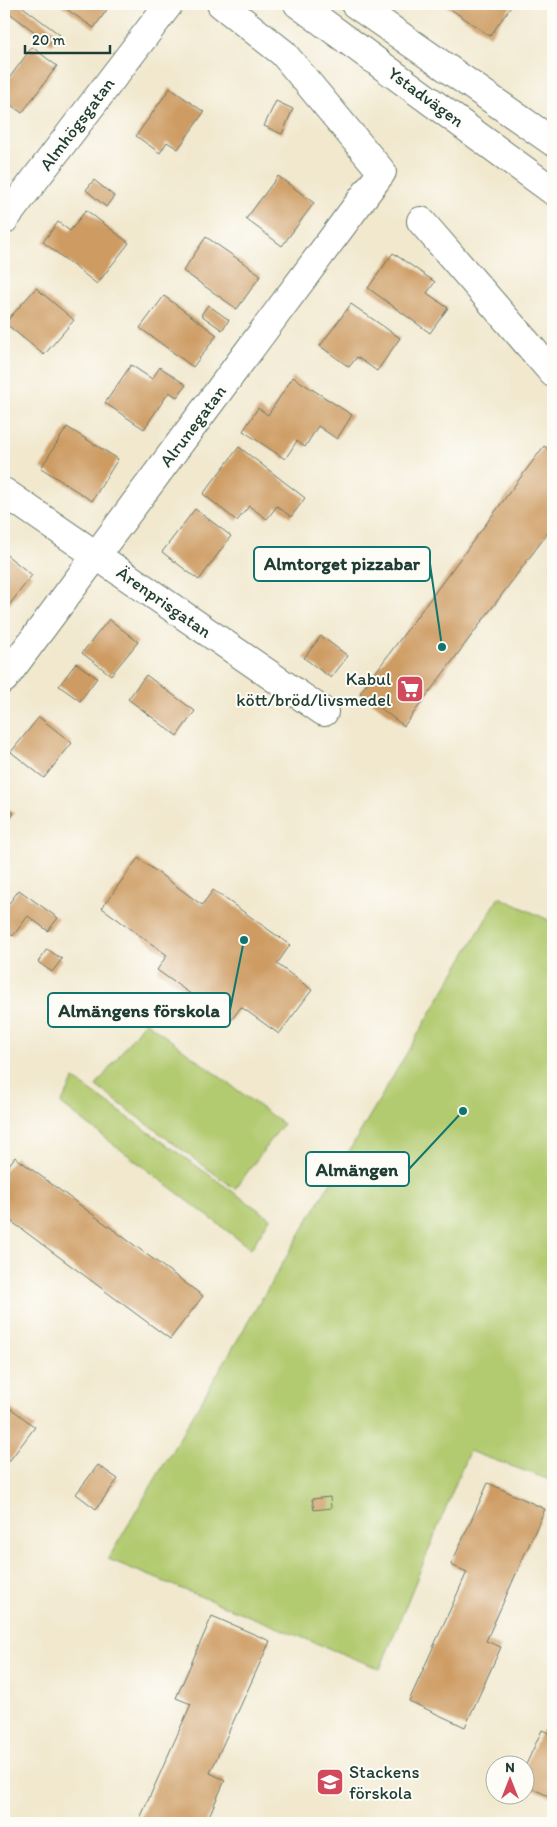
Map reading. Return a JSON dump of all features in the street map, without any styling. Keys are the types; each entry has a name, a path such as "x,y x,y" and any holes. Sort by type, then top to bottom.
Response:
{"street":[{"name":"Almhögsgatan","path":"4,220 169,4"},
{"name":"Alrunegatan","path":"4,679 382,172 283,53 221,4"},
{"name":"Ystadvägen","path":"298,4 553,191"},
{"name":"Ystadvägen","path":"355,4 553,142"},
{"path":"421,221 553,373"},
{"name":"Ärenprisgatan","path":"4,492 324,712"}],"green space":[{"path":"499,897 553,922 553,1481 469,1451 380,1669 108,1559"},
{"path":"145,1021 283,1124 235,1189 96,1086"},
{"path":"74,1079 270,1218 251,1249 61,1104"}],"building":[{"path":"7,4 19,4 60,35 52,45 4,9"},
{"path":"59,4 111,4 94,28"},
{"path":"443,4 513,4 490,36"},
{"path":"32,47 57,66 22,113 11,105 4,114 4,73 10,77"},
{"path":"170,88 204,112 178,149 167,142 160,153 136,136"},
{"path":"276,101 293,109 282,134 264,126"},
{"path":"278,176 314,203 282,246 246,219"},
{"path":"94,180 114,196 106,207 86,190"},
{"path":"86,210 129,243 97,284 43,242 58,222 70,231"},
{"path":"206,237 261,275 237,309 183,271"},
{"path":"393,253 435,282 427,293 448,308 430,333 368,288"},
{"path":"36,288 74,320 44,355 5,323"},
{"path":"164,296 217,335 193,367 140,328"},
{"path":"351,304 400,338 377,371 357,357 349,367 320,346"},
{"path":"208,305 229,320 222,330 201,315"},
{"path":"131,365 152,379 160,367 186,385 177,397 169,392 144,429 105,403"},
{"path":"293,377 352,415 337,439 318,426 305,447 297,441 285,459 243,431 258,408 268,415"},
{"path":"67,427 118,459 92,501 41,468"},
{"path":"544,446 553,453 553,526 404,726 360,693"},
{"path":"239,447 305,498 291,517 277,506 267,519 249,506 237,521 203,494"},
{"path":"195,509 231,536 199,580 162,552"},
{"path":"4,553 32,575 4,612"},
{"path":"109,619 138,642 111,675 82,653"},
{"path":"321,636 348,656 331,678 304,658"},
{"path":"76,663 97,678 80,701 59,686"},
{"path":"146,675 195,711 177,736 128,699"},
{"path":"39,717 72,743 44,778 11,752"},
{"path":"4,805 14,813 4,827"},
{"path":"138,858 202,905 213,890 290,945 277,964 312,990 279,1034 241,1007 230,1022 157,970 167,955 102,908"},
{"path":"19,890 58,918 48,931 28,916 13,936 4,930 4,910"},
{"path":"47,949 62,959 52,972 38,962"},
{"path":"15,1157 203,1296 170,1339 4,1216 4,1172"},
{"path":"4,1403 35,1427 4,1468"},
{"path":"98,1465 118,1479 96,1509 76,1494"},
{"path":"488,1483 545,1509 486,1641 501,1647 465,1727 409,1701 467,1572 451,1565"},
{"path":"330,1497 331,1508 314,1510 312,1499"},
{"path":"212,1616 270,1641 210,1773 225,1780 206,1823 138,1823 191,1704 176,1698"},
{"path":"542,1730 553,1735 553,1798 534,1789 534,1754 531,1754"}],"place":[{"name":"Almtorget pizzabar","path":"442,647"},
{"name":"Kabul kött/bröd/livsmedel","path":"410,689"},
{"name":"Almängens förskola","path":"244,940"},
{"name":"Almängen","path":"463,1111"},
{"name":"Stackens förskola","path":"330,1782"}]}
